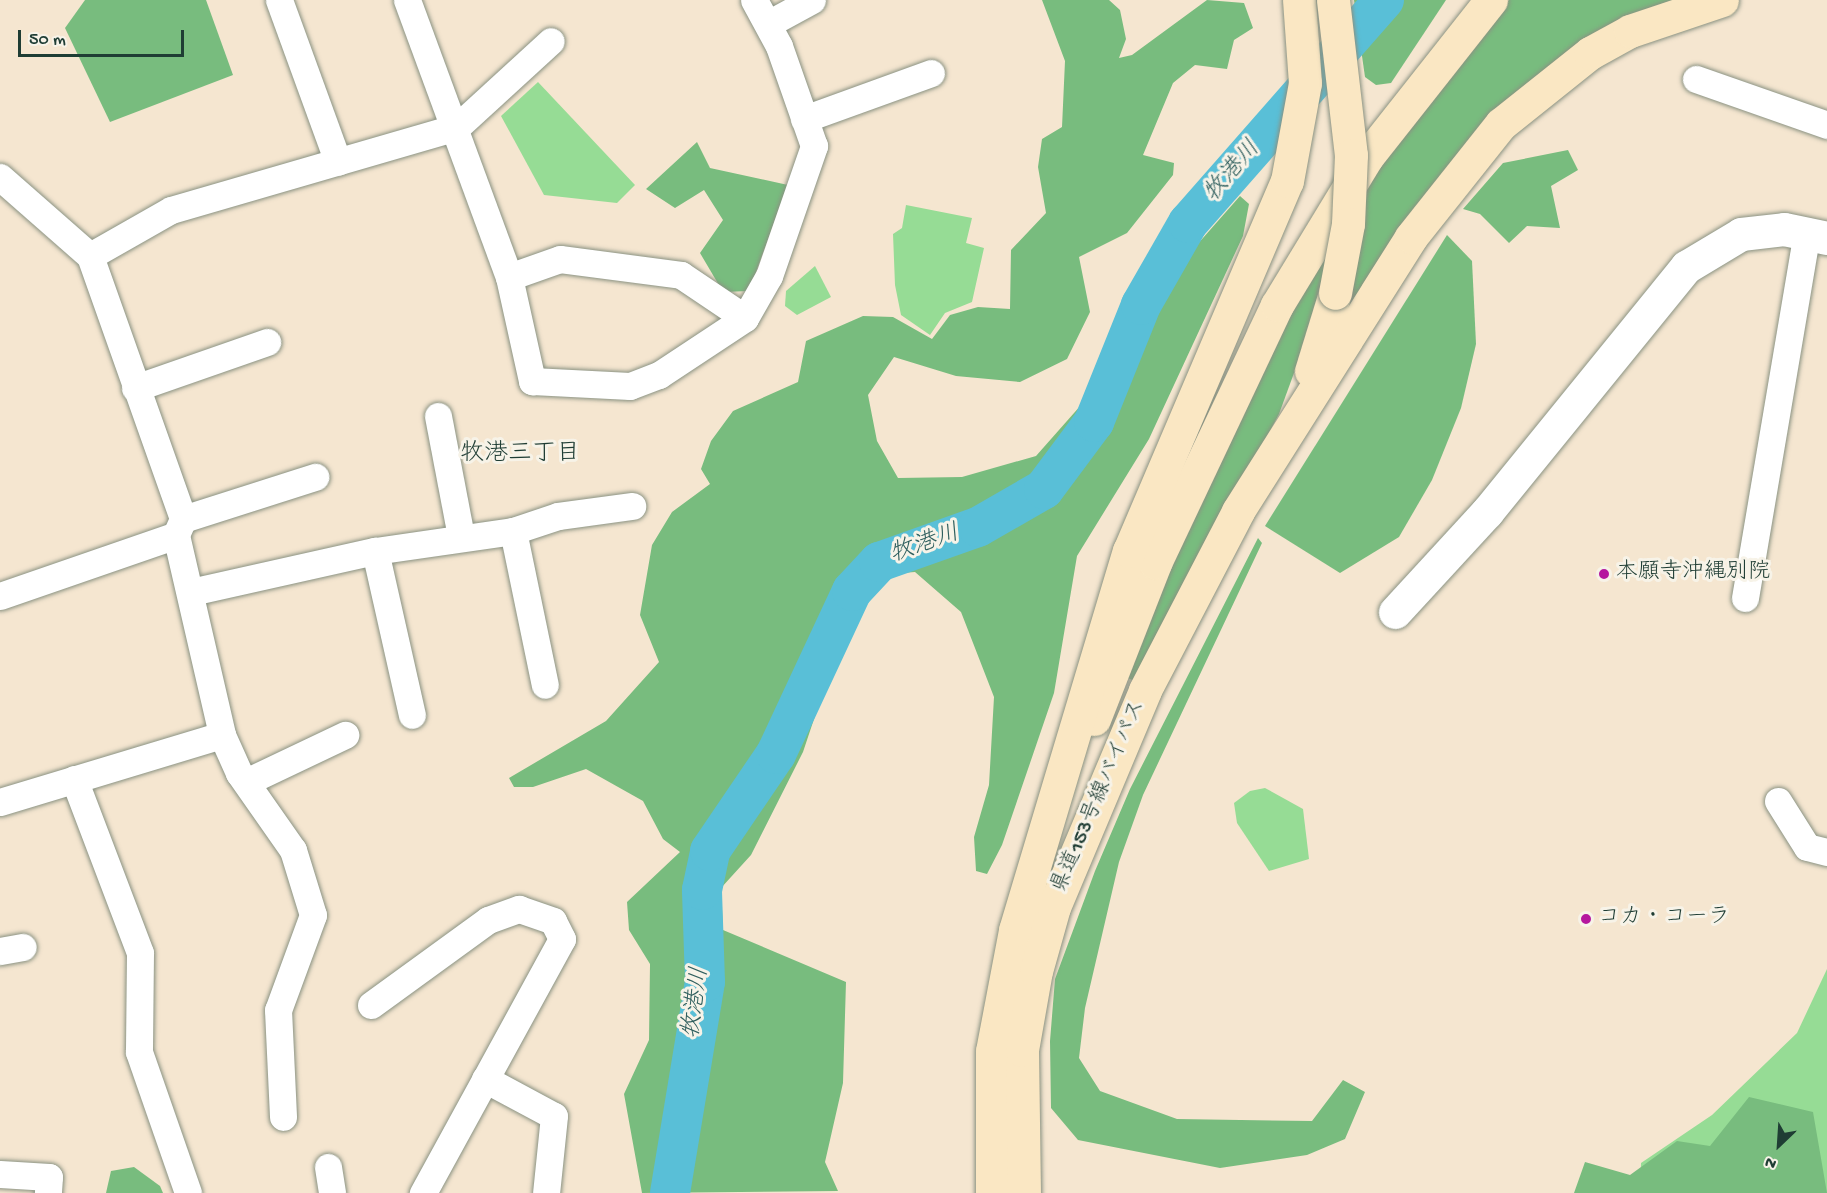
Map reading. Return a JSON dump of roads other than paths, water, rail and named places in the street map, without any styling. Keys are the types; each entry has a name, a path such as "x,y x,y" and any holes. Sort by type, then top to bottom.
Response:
{"main road":[{"path":"1051,816 1116,589 1173,446 1287,182 1305,83 1299,0"},
{"path":"1284,433 1313,367 1335,293 1348,224 1351,155 1332,0"},
{"path":"1051,816 1155,563 1277,304 1367,157 1491,0"},
{"path":"1284,433 1411,237 1501,124 1590,53 1630,31 1722,0"},
{"name":"県道153号線バイパス","path":"1024,1193 1019,1124 1022,1050 1036,971 1061,885 1145,690 1284,433"},
{"name":"県道153号線バイパス","path":"992,1193 990,1088 996,1018 1015,930 1051,816"}],"street":[{"path":"279,0 338,162"},
{"path":"406,0 457,127 508,277 532,381 630,386 659,375 745,318 769,276 814,146 768,24 754,0"},
{"path":"768,24 812,0"},
{"path":"90,256 171,210 457,127 551,40"},
{"path":"804,119 930,73"},
{"path":"1696,79 1827,125"},
{"path":"3,182 90,256 180,527 191,592 222,735 246,782 293,850 313,915 278,1010 283,1117"},
{"path":"1395,612 1486,512 1686,267 1741,234 1817,234 1745,598"},
{"path":"508,277 560,259 681,275 745,318"},
{"path":"135,388 267,342"},
{"path":"438,416 461,537"},
{"path":"0,596 315,477"},
{"path":"191,592 375,551 513,531 558,516 632,506"},
{"path":"513,531 545,685"},
{"path":"375,551 412,715"},
{"path":"0,802 222,735"},
{"path":"246,782 345,735"},
{"path":"74,779 140,953 139,1052 188,1193"},
{"path":"1778,801 1807,847 1827,852"},
{"path":"371,1005 488,920 519,909 553,921 562,939 423,1193"},
{"path":"485,1079 554,1116 546,1193"},
{"path":"328,1167 332,1193"},
{"path":"0,1174 49,1177 48,1193"}],"waterway":[{"name":"牧港川","path":"670,1193 705,982 702,890 710,851 776,754 852,591 879,562 978,527 1044,489 1094,422 1141,305 1188,223 1384,0"}],"place":[{"name":"本願寺沖縄別院","path":"1604,574"},
{"name":"コカ・コーラ","path":"1586,919"}],"district":[{"name":"牧港三丁目","path":"520,455"}]}
